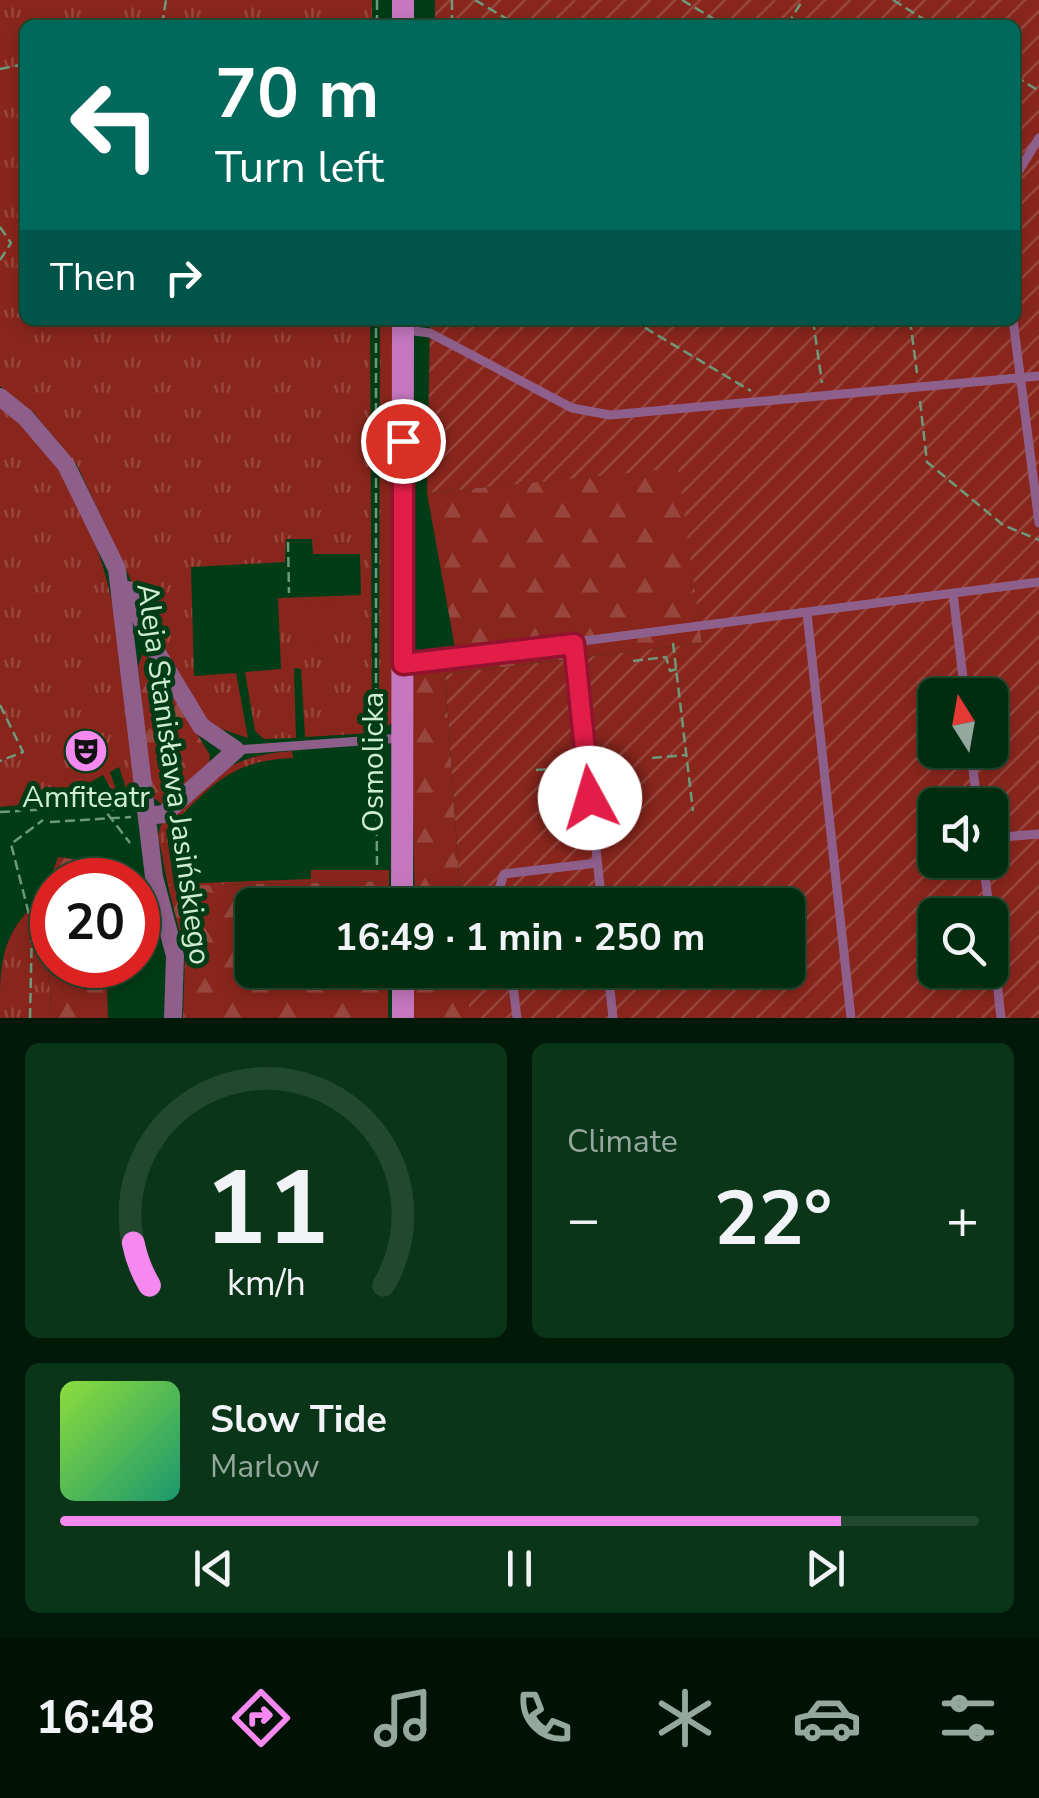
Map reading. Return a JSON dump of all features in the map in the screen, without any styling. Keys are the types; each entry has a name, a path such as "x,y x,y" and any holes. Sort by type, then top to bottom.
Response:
{"street":[{"name":"Osmolicka","path":"402,888 403,325"},
{"name":"Aleja Stanisława Jasińskiego","path":"0,397 25,417 66,465 117,569 140,816 175,956 174,1018"},
{"path":"117,569 154,648 201,726 236,750 164,814 140,816"},
{"path":"402,988 403,1018"}],"lane":[{"path":"1020,169 1039,138"},
{"path":"403,325 430,332 572,408 610,414 1039,376"},
{"path":"1014,325 1039,523"},
{"path":"403,664 1039,582"},
{"path":"953,593 963,678"},
{"path":"807,612 851,1018"},
{"path":"574,644 600,888"},
{"path":"236,750 402,738"},
{"path":"1008,837 1039,834"},
{"path":"500,888 504,874 597,863"},
{"path":"514,988 518,1018"},
{"path":"610,988 613,1018"},
{"path":"998,988 1001,1018"}],"path":[{"path":"475,0 509,20"},
{"path":"682,0 716,20"},
{"path":"892,0 925,20"},
{"path":"0,228 11,243 0,260"},
{"path":"376,325 377,864"},
{"path":"640,325 766,400"},
{"path":"814,325 823,394"},
{"path":"911,325 927,462 1003,525 1039,540"},
{"path":"288,542 289,594"},
{"path":"277,569 288,569"},
{"path":"671,632 693,810"},
{"path":"633,660 666,657 670,672 678,669"},
{"path":"0,705 23,752 0,761"},
{"path":"652,758 686,755"},
{"path":"536,770 587,766"},
{"path":"0,812 54,808 87,796 104,810 108,820 130,843"},
{"path":"104,810 128,809"},
{"path":"50,822 140,816"},
{"path":"30,1018 32,926 11,844 43,820"}],"green space":[{"path":"0,0 372,0 372,20 20,20 20,325 370,325 372,733 305,737 301,669 294,668 296,738 264,739 255,731 245,672 281,669 278,598 361,595 360,554 313,554 312,539 286,539 285,562 191,567 194,676 236,673 248,738 207,724 161,644 77,465 33,412 0,386"},
{"path":"435,0 1039,0 1039,1018 470,1018 468,988 805,988 805,888 460,888 445,674 702,643 678,468 427,493 430,325 1020,325 1020,20 435,20"},
{"path":"380,325 395,325 394,721 379,733"},
{"path":"0,407 41,446 71,491 94,540 121,646 140,811 134,812 119,767 110,772 122,807 104,808 103,801 114,794 103,775 85,785 87,793 75,797 0,807"},
{"path":"679,467 702,643 445,674 460,888 415,888 410,679 425,668 459,670 427,493"},
{"path":"319,602 333,608 339,622 333,636 319,642 305,636 299,622 305,608"},
{"path":"143,653 148,653 210,755 209,765 162,804 152,797 138,666"},
{"path":"292,751 293,758 251,764 222,779 166,830 174,884 311,879 311,870 389,870 389,881 168,886 158,835 161,825 219,773 251,758"},
{"path":"389,881 389,888 235,888 235,988 388,988 388,1018 183,1018 185,953 168,886"},
{"path":"30,908 30,988 50,988 51,1011 59,1018 0,1018 2,964 19,922"},
{"path":"50,988 107,988 108,1018 59,1018 51,1011"},
{"path":"413,988 470,988 474,1018 413,1018"}],"place":[{"name":"Amfiteatr","path":"86,751"}],"route":[{"path":"403,441 403,664 574,644 590,798"}]}
